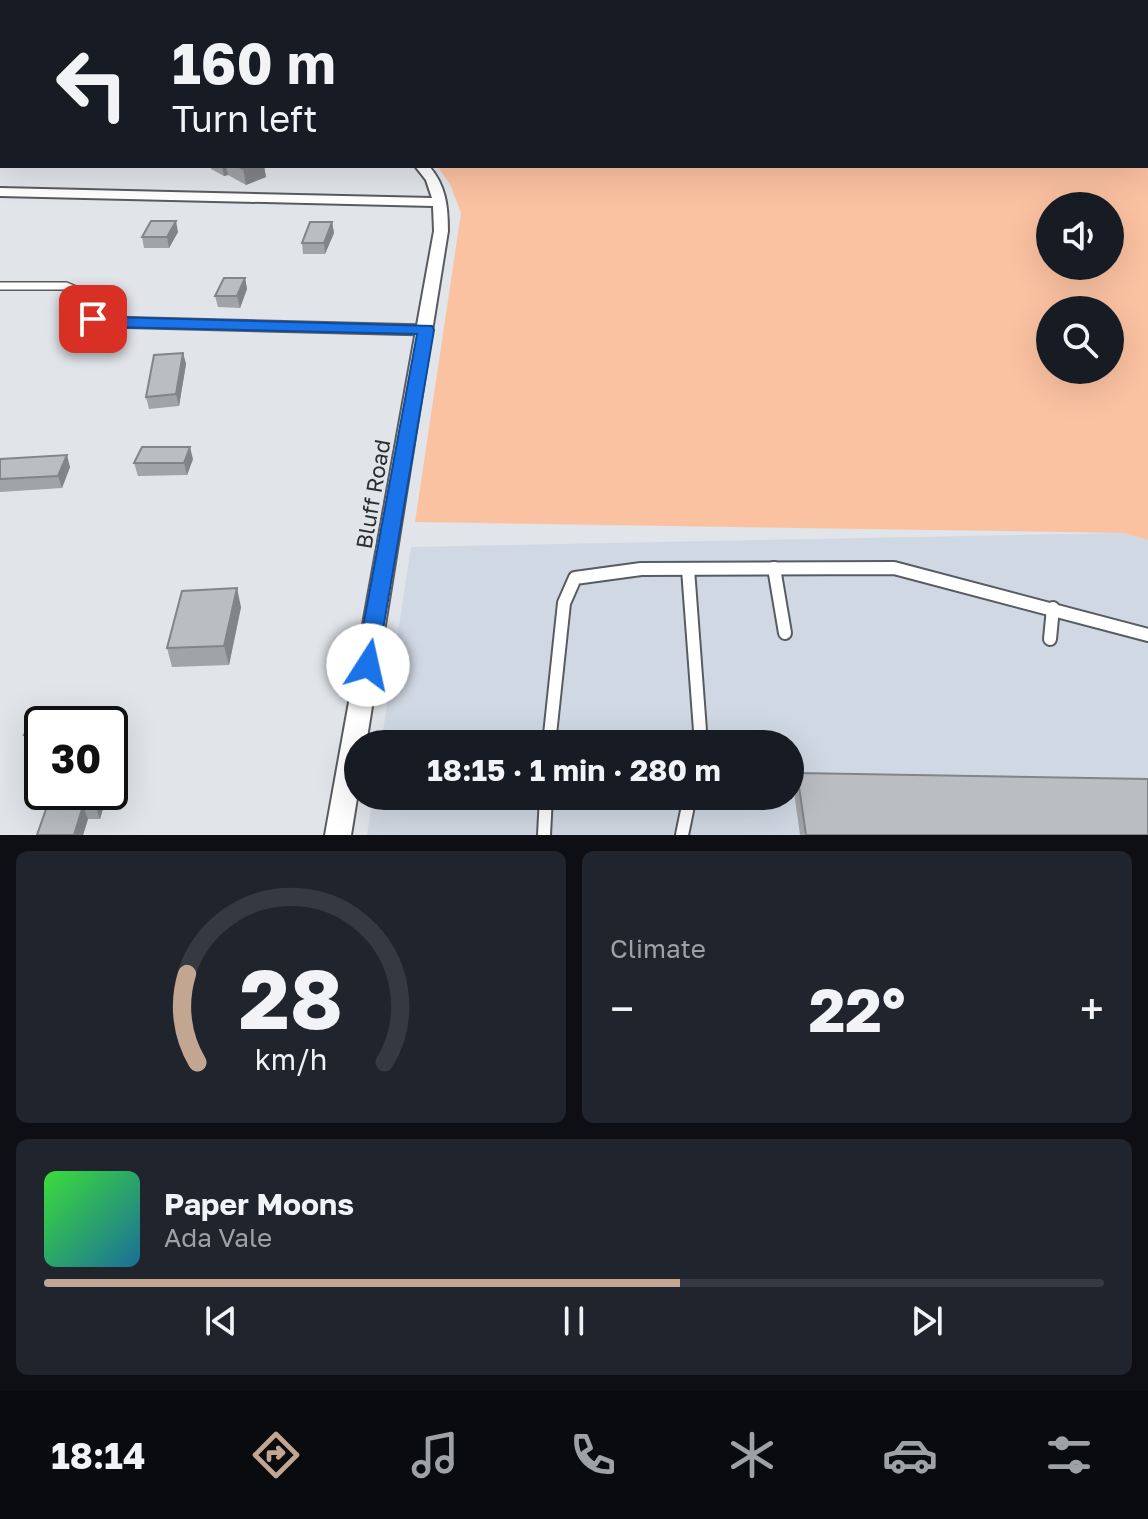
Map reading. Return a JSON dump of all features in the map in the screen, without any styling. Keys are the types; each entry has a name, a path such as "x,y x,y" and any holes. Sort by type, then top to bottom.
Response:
{"street":[{"name":"Bluff Road","path":"361,730 441,231 441,202 433,176 424,168"},
{"path":"0,192 441,202"},
{"name":"Bluff Road","path":"338,835 344,810"}],"lane":[{"path":"0,286 66,286 85,294 93,319 108,322 426,330"},
{"path":"774,568 785,633"},
{"path":"550,730 564,603 575,578 641,569 894,568 1148,635"},
{"path":"688,569 700,730"},
{"path":"1050,639 1053,608"},
{"path":"544,835 545,810"},
{"path":"682,835 687,810"}],"shaded area":[{"path":"438,168 1148,168 1148,540 1124,533 415,522 461,213 450,184"},
{"path":"1124,533 1148,540 1148,835 367,835 371,810 804,810 804,730 383,730 411,547"}],"building":[{"path":"151,221 176,221 167,237 142,237"},
{"path":"310,222 332,222 324,243 302,243"},
{"path":"224,278 245,278 237,296 215,296"},
{"path":"183,353 176,394 146,397 154,355"},
{"path":"142,447 190,447 184,463 134,463"},
{"path":"67,455 58,476 0,479 0,459"},
{"path":"237,588 224,646 167,648 182,591"},
{"path":"804,773 1148,779 1148,835 806,835 802,810"},
{"path":"46,810 82,810 74,835 37,835"}],"route":[{"path":"93,319 108,322 426,330 368,665"}]}
